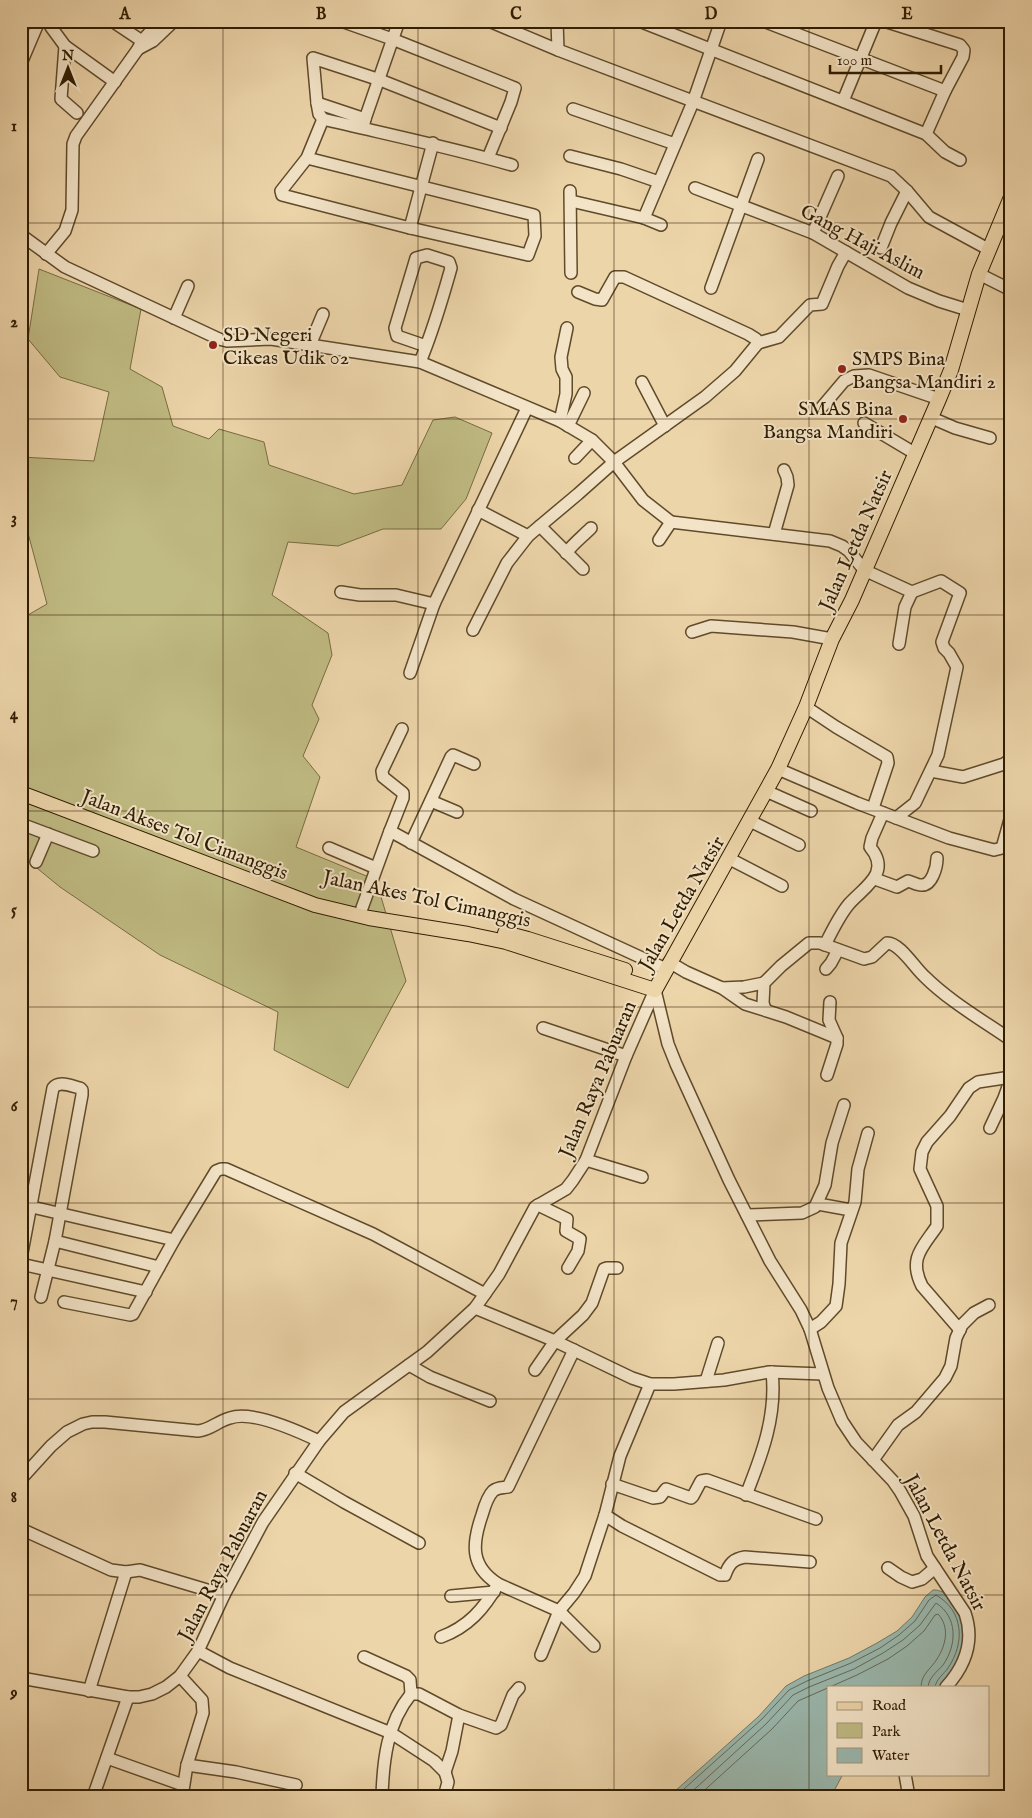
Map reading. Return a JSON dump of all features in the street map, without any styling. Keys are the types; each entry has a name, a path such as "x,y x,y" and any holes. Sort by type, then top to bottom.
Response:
{"main road":[{"name":"Jalan Letda Natsir","path":"662,975 766,792 806,707 832,639 852,600 932,418 951,370 979,274 1011,198"},
{"name":"Jalan Akes Tol Cimanggis","path":"21,784 315,896 362,908 470,924 662,975"},
{"name":"Jalan Akses Tol Cimanggis","path":"21,792 315,905 369,918 468,934 662,975"}],"street":[{"path":"22,61 39,21"},
{"path":"112,21 140,45"},
{"path":"46,254 65,231 72,210 73,144 76,136 140,45 160,21"},
{"path":"140,45 153,41 174,21"},
{"path":"341,21 392,39 514,88 515,90 501,128 488,158"},
{"path":"364,124 399,21"},
{"path":"489,21 558,50 880,172 900,183 929,218 988,249"},
{"path":"557,21 558,50"},
{"path":"639,21 926,134 945,152 960,160"},
{"path":"644,218 693,102 721,21"},
{"path":"763,21 860,60 945,90"},
{"path":"843,101 876,21"},
{"path":"884,21 963,47 963,57 945,90 926,134"},
{"path":"51,27 66,46 115,82"},
{"path":"66,46 61,99 77,113"},
{"path":"322,119 317,103 313,58 380,80 501,128"},
{"path":"317,103 364,124"},
{"path":"573,109 675,144"},
{"path":"322,119 364,124 512,165"},
{"path":"307,158 534,215 535,236 528,255 410,228 282,195 281,191 307,158 322,119"},
{"path":"410,228 433,143"},
{"path":"570,156 621,169 660,182"},
{"path":"712,288 758,159"},
{"path":"813,233 838,176"},
{"name":"Gang Haji Aslim","path":"695,188 813,233 908,288 939,301 968,310"},
{"path":"881,248 907,191"},
{"path":"571,273 570,196 644,218 661,225"},
{"path":"21,235 65,267 227,341 271,339 420,362 564,423 592,440 614,462 643,500 671,522 830,541 849,551 864,570 912,592"},
{"path":"473,630 507,563 528,536 614,462 705,397 736,371 758,343 779,337 810,305 822,304 846,252"},
{"path":"420,362 426,346 452,268 448,262 428,255 416,258 395,328 397,336 426,346"},
{"path":"979,274 1011,290"},
{"path":"578,292 602,300 615,277 624,277 748,334 756,339 758,343"},
{"path":"174,318 188,286"},
{"path":"310,345 322,314"},
{"path":"564,423 566,377 562,369 562,357 567,328"},
{"path":"822,407 844,381 854,376 869,375 939,399"},
{"path":"642,382 665,426"},
{"path":"564,423 584,393"},
{"path":"410,673 434,604 527,408"},
{"path":"932,418 955,428 990,438"},
{"path":"864,423 916,454"},
{"path":"575,458 592,440"},
{"path":"774,534 788,485 788,477 784,470"},
{"path":"478,510 528,536"},
{"path":"659,540 671,522"},
{"path":"540,526 583,569"},
{"path":"566,553 576,540 591,528"},
{"path":"896,818 915,803 938,755 957,667 942,642 960,593 941,581 912,592 905,606 899,644"},
{"path":"341,592 360,595 396,595 434,604"},
{"path":"692,632 711,626 794,632 832,639"},
{"path":"806,707 887,757 888,762 870,847 875,854 878,868 875,879 848,905 834,926 825,945"},
{"path":"362,908 403,798 403,793 383,777 382,770 402,729"},
{"path":"412,843 453,755 474,764"},
{"path":"931,772 963,777 1004,764 1011,759"},
{"path":"778,769 878,811 949,838 994,850 1002,848 1010,823"},
{"path":"766,792 811,811"},
{"path":"431,801 457,812"},
{"path":"750,821 799,846"},
{"path":"21,824 93,851"},
{"path":"390,831 514,899 662,975 686,972 722,988 746,1004 837,1038"},
{"path":"36,862 48,834"},
{"path":"329,848 376,868"},
{"path":"728,858 782,886"},
{"path":"875,879 897,887 908,881 921,885 926,884 933,876 937,866 937,858"},
{"path":"722,988 744,987 764,983 781,966 809,944 820,943 864,959 872,957 887,943 891,943 932,984 1011,1040"},
{"path":"826,969 838,950"},
{"name":"Jalan Raya Pabuaran","path":"21,1678 128,1697 138,1697 152,1694 166,1687 180,1676 198,1651 224,1595 262,1522 319,1441 344,1412 443,1339 474,1308 504,1266 532,1212 538,1205 566,1189 579,1172 586,1160 626,1056 662,975"},
{"name":"Jalan Letda Natsir","path":"662,975 668,1044 710,1140 747,1215 770,1261 801,1310 810,1329 823,1374 837,1411 847,1431 893,1482 909,1506 924,1549 960,1604 968,1623 969,1639 965,1658 956,1676 947,1686"},
{"path":"764,983 763,1003 765,1010"},
{"path":"827,1076 836,1053 837,1038 829,1020 830,1002"},
{"path":"543,1028 626,1056"},
{"path":"960,1330 922,1286 916,1269 918,1254 924,1242 938,1226 937,1206 920,1168 922,1152 927,1142 938,1131 969,1088 978,1082 1011,1077 1004,1098 990,1128"},
{"path":"21,1258 53,1088 59,1083 80,1088 82,1094 55,1241 41,1297"},
{"path":"747,1215 802,1213 811,1210 818,1204 828,1174 832,1143 844,1105"},
{"path":"810,1329 821,1322 836,1306 840,1248 855,1202 861,1157 868,1133"},
{"path":"586,1160 642,1177"},
{"path":"64,1302 130,1315 136,1309 174,1240 216,1171 221,1169 226,1169 373,1234 485,1294"},
{"path":"818,1204 852,1210"},
{"path":"538,1205 567,1218 566,1231 580,1239 578,1251 568,1268"},
{"path":"32,1207 174,1240"},
{"path":"55,1241 160,1266"},
{"path":"21,1264 146,1292"},
{"path":"535,1370 555,1341 592,1304 604,1269 617,1268"},
{"path":"873,1460 898,1425 916,1412 946,1378 951,1366 956,1338 960,1330 968,1318 989,1305"},
{"path":"474,1308 555,1341 632,1378 650,1384 706,1381 772,1372 823,1374"},
{"path":"706,1381 718,1343"},
{"path":"496,1588 480,1567 474,1543 477,1529 492,1492 497,1488 508,1487 574,1350"},
{"path":"410,1365 430,1377 490,1401"},
{"path":"746,1494 766,1438 772,1400 772,1372"},
{"path":"541,1655 559,1611 585,1576 605,1515 625,1442 650,1384"},
{"path":"21,1479 51,1446 67,1432 92,1422 198,1431 206,1430 230,1418 248,1417 279,1424 319,1441"},
{"path":"295,1473 419,1543"},
{"path":"612,1484 653,1498 660,1497 666,1489 690,1498 694,1496 701,1481 707,1480 816,1519"},
{"path":"605,1515 622,1526 720,1575 724,1575 730,1563 745,1557 810,1562"},
{"path":"21,1528 111,1570 126,1572 140,1570 224,1595"},
{"path":"888,1568 912,1582 922,1579 935,1568"},
{"path":"89,1690 126,1572"},
{"path":"441,1637 466,1625 475,1617 496,1588"},
{"path":"451,1596 496,1588 559,1611 594,1646"},
{"path":"198,1651 230,1668 391,1733 434,1761 445,1772 448,1782 444,1797"},
{"path":"364,1657 406,1676 410,1680 411,1694 398,1713 391,1733 383,1769 382,1797"},
{"path":"107,1758 183,1791 187,1765 203,1713 203,1704 199,1696 180,1676"},
{"path":"411,1694 419,1694 459,1715 496,1728 502,1725 513,1695 520,1688"},
{"path":"93,1797 128,1697"},
{"path":"445,1772 452,1751 459,1715"},
{"path":"187,1765 236,1772 296,1785"},
{"path":"905,1776 909,1797"}],"green space":[{"path":"39,269 141,309 130,369 162,387 173,426 209,439 219,429 264,442 269,465 354,494 402,485 433,420 455,417 492,433 466,499 441,529 383,529 338,546 288,542 272,595 328,633 332,655 312,705 319,719 303,756 320,777 296,847 376,880 406,981 348,1088 274,1050 278,1012 160,955 60,887 21,855 21,619 47,604 21,507 21,457 94,461 109,392 60,377 28,339"}],"water":[{"path":"933,1590 940,1591 955,1604 964,1627 963,1648 959,1658 939,1686 827,1686 827,1776 842,1776 830,1797 666,1797 759,1716 786,1686 804,1676 849,1658 897,1631 912,1617 925,1597"},
{"path":"608,1789 636,1797 599,1797"}],"place":[{"name":"SD Negeri Cikeas Udik 02","path":"213,345"},
{"name":"SMPS Bina Bangsa Mandiri 2","path":"842,369"},
{"name":"SMAS Bina Bangsa Mandiri","path":"903,419"}]}
